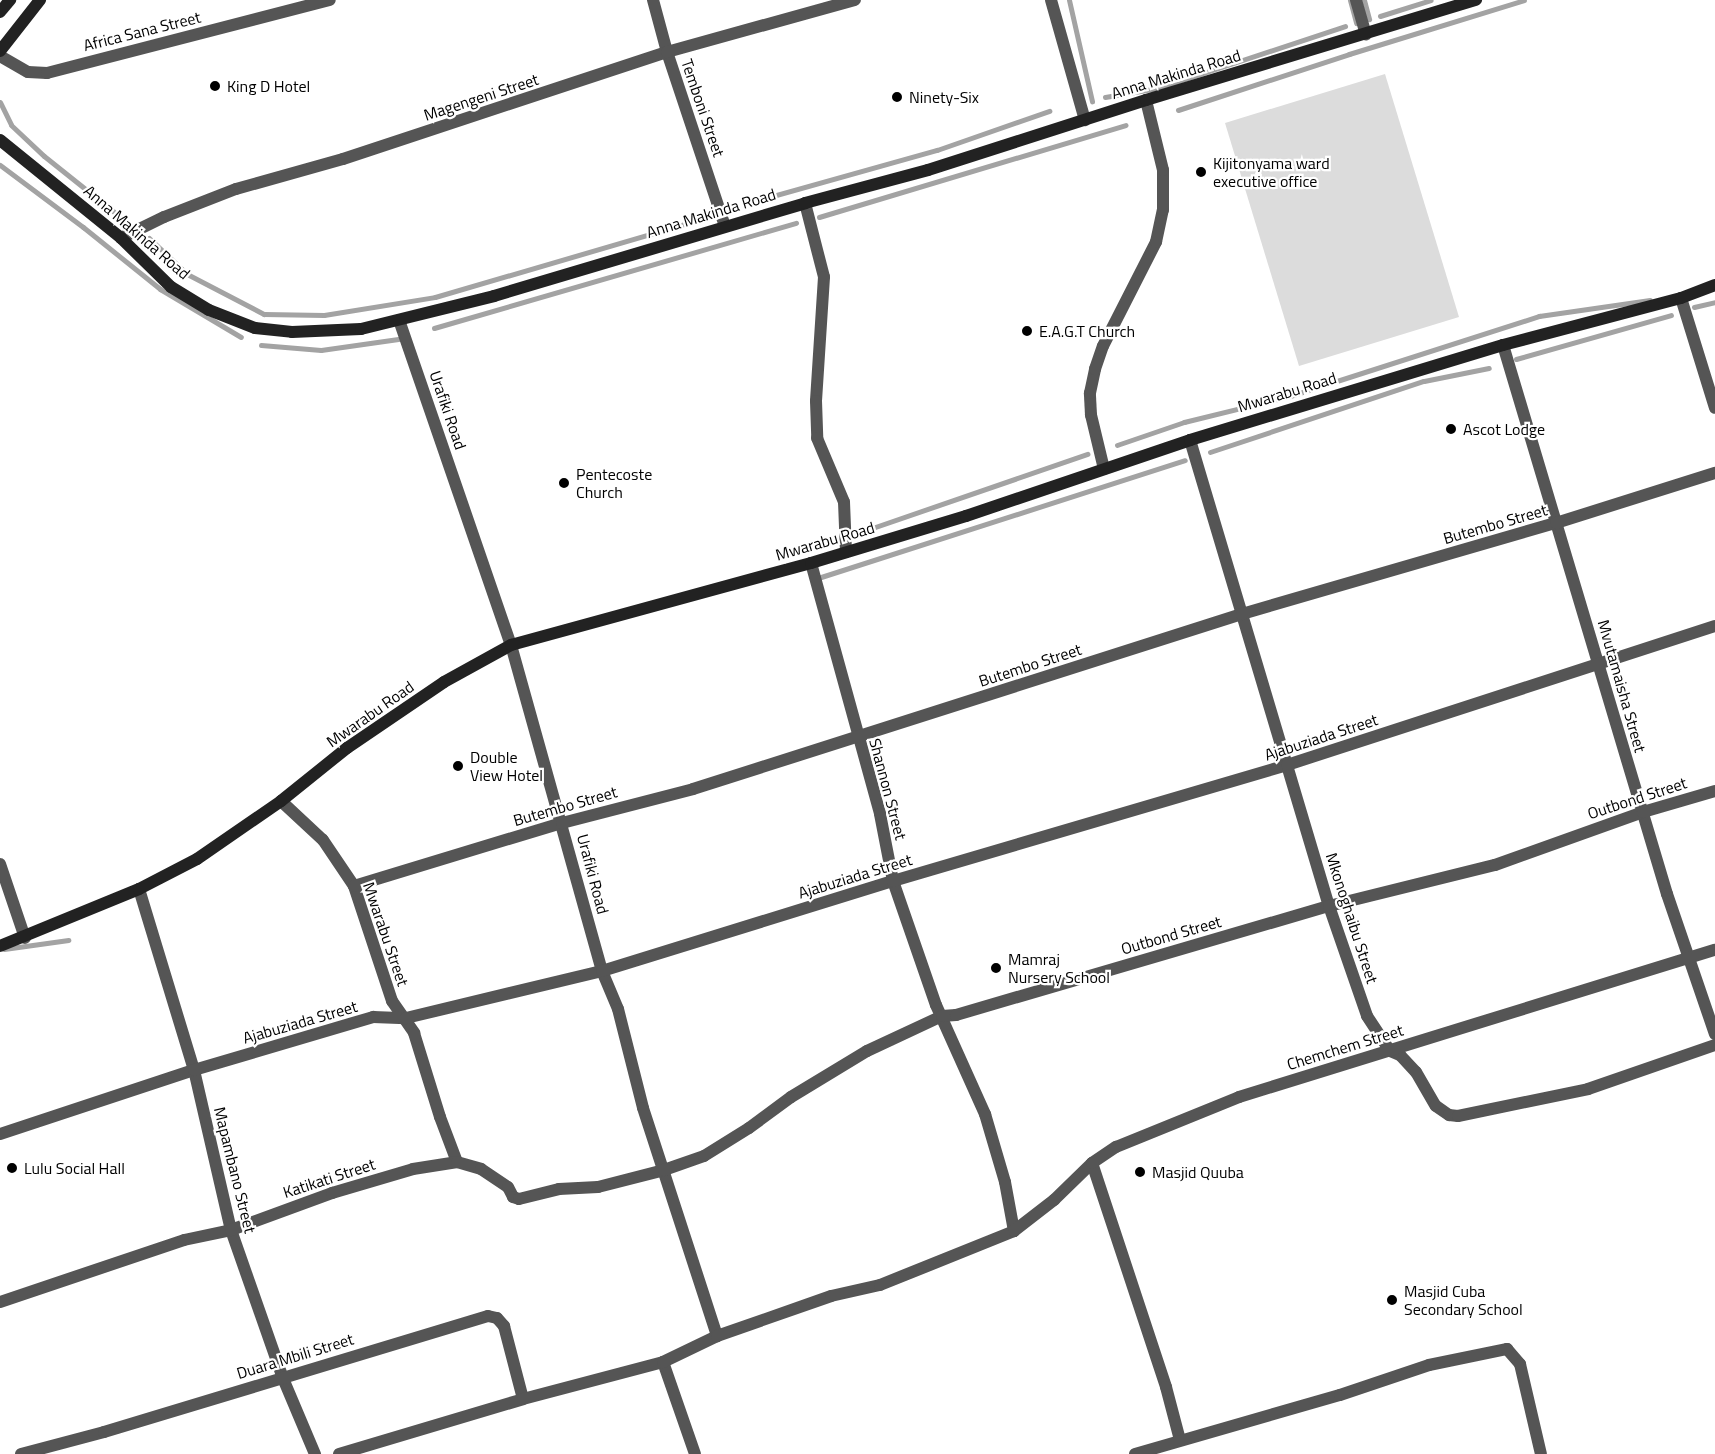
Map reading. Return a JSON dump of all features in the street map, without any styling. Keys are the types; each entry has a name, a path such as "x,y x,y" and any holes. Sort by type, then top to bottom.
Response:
{"street":[{"path":"0,12 10,0"},
{"path":"0,51 40,0"},
{"name":"Africa Sana Street","path":"0,56 28,72 46,72 330,0"},
{"name":"Temboni Street","path":"653,0 667,52 725,226"},
{"name":"Magengeni Street","path":"121,238 164,217 236,189 343,159 667,52 855,0"},
{"path":"1051,0 1085,120"},
{"path":"1356,0 1366,35"},
{"name":"Anna Makinda Road","path":"0,140 121,238 171,286 209,310 255,328 325,332 361,329 494,296 805,202 928,170 1146,100 1476,0"},
{"path":"1104,469 1091,415 1090,393 1095,369 1103,346 1156,242 1163,210 1163,170 1146,100"},
{"path":"805,202 824,277 816,401 817,438 844,502 846,552"},
{"name":"Mwarabu Road","path":"0,946 25,938 139,889 197,859 280,801 347,748 415,702 511,645 811,563 966,516 1190,440 1503,345 1681,298 1715,285"},
{"path":"1681,298 1715,408"},
{"name":"Urafiki Road","path":"399,320 511,645 603,971 618,1009 643,1108 717,1336"},
{"name":"Mvutamaisha Street","path":"1503,345 1643,812 1715,1034"},
{"name":"Mkonoghaibu Street","path":"1190,440 1329,906 1367,1016 1390,1051 1400,1055 1416,1072 1436,1106 1449,1115 1458,1116 1588,1089 1715,1045"},
{"name":"Butembo Street","path":"354,886 562,823 693,789 1242,614 1556,523 1715,473"},
{"name":"Shannon Street","path":"811,563 857,738 880,814 893,881 942,1016 985,1114 1009,1197 1014,1232"},
{"name":"Ajabuziada Street","path":"0,1134 194,1070 373,1017 406,1018 603,971 893,881 1287,765 1715,626"},
{"name":"Outbond Street","path":"664,1170 704,1156 749,1128 791,1097 867,1051 942,1016 956,1015 1329,906 1495,865 1643,812 1715,791"},
{"name":"Mwarabu Street","path":"280,801 323,840 354,886 392,1001 406,1018 414,1033 440,1117 458,1162"},
{"path":"0,864 25,938"},
{"name":"Mapambano Street","path":"139,889 194,1070 231,1230 282,1376 315,1454"},
{"name":"Chemchem Street","path":"339,1454 523,1399 663,1362 717,1336 831,1296 880,1285 1014,1232 1054,1200 1092,1163 1116,1147 1239,1097 1715,950"},
{"name":"Katikati Street","path":"0,1302 184,1240 231,1230 412,1169 458,1162 481,1168 508,1187 513,1197 519,1199 559,1189 598,1187 664,1170"},
{"path":"1092,1163 1180,1440"},
{"name":"Duara Mbili Street","path":"21,1454 104,1432 282,1376 488,1316 497,1318 504,1326 523,1399"},
{"path":"1134,1454 1340,1395 1429,1365 1507,1349 1520,1364 1541,1454"},
{"path":"663,1362 695,1454"}],"shaded area":[{"path":"1385,74 1459,317 1299,366 1225,123"}],"waterway":[{"path":"1069,0 1092,101"},
{"path":"1350,0 1356,23"},
{"path":"1364,0 1369,19"},
{"path":"1380,16 1431,0"},
{"path":"1178,110 1524,0"},
{"path":"1105,97 1158,88 1345,26"},
{"path":"0,102 11,125 44,156 128,223"},
{"path":"755,201 937,150 1049,111"},
{"path":"819,217 1126,125"},
{"path":"0,165 83,227 160,289 241,337"},
{"path":"149,238 187,274 264,314 324,315 435,297 718,214"},
{"path":"434,328 796,223"},
{"path":"1117,445 1184,422 1290,396 1539,316 1650,300"},
{"path":"1694,307 1715,302"},
{"path":"1516,359 1671,315"},
{"path":"261,345 321,350 398,339"},
{"path":"1210,452 1424,381 1489,368"},
{"path":"852,535 1087,454"},
{"path":"821,577 1185,460"},
{"path":"787,555 834,540"},
{"path":"4,949 68,940"}],"place":[{"name":"King D Hotel","path":"215,86"},
{"name":"Ninety-Six","path":"897,97"},
{"name":"Kijitonyama ward executive office","path":"1201,172"},
{"name":"E.A.G.T Church","path":"1027,331"},
{"name":"Ascot Lodge","path":"1451,429"},
{"name":"Pentecoste Church","path":"564,483"},
{"name":"Double View Hotel","path":"458,766"},
{"name":"Mamraj Nursery School","path":"996,968"},
{"name":"Lulu Social Hall","path":"12,1168"},
{"name":"Masjid Quuba","path":"1140,1172"},
{"name":"Masjid Cuba Secondary School","path":"1392,1300"}]}
